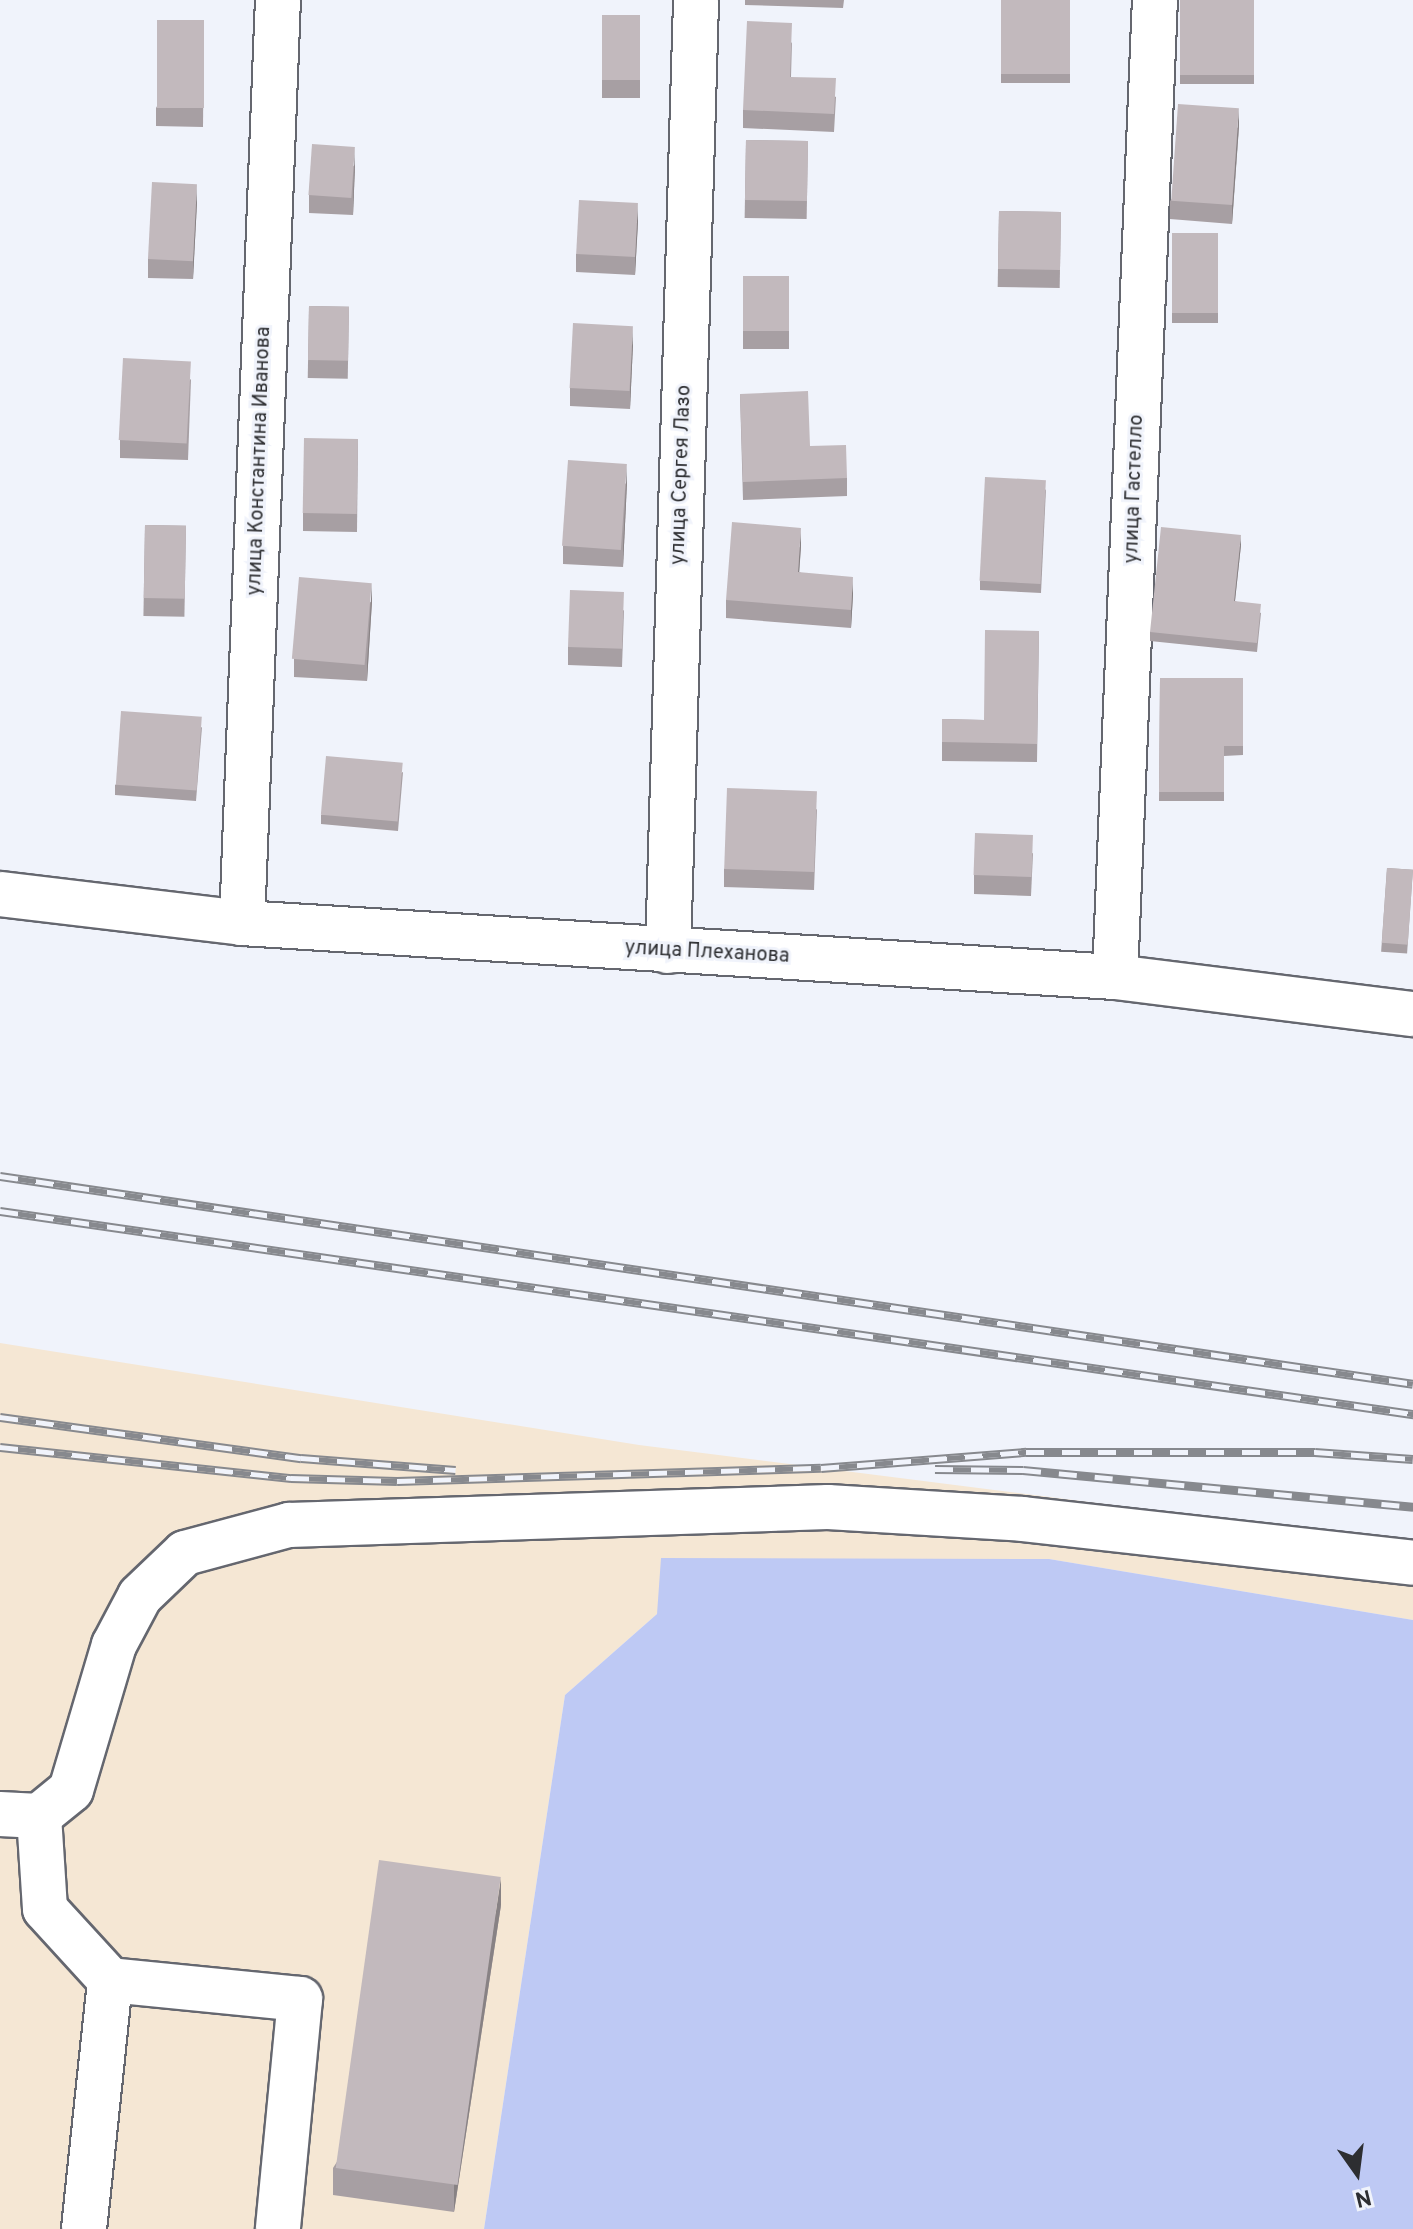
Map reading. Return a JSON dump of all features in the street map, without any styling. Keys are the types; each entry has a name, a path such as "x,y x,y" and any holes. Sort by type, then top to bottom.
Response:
{"street":[{"name":"улица Константина Иванова","path":"242,923 278,0"},
{"name":"улица Сергея Лазо","path":"668,951 696,0"},
{"name":"улица Гастелло","path":"1115,977 1155,0"},
{"name":"улица Плеханова","path":"0,894 242,923 1115,977 1413,1014"},
{"path":"278,2229 300,1999 110,1980 45,1909 20,1815 71,1790 114,1645 140,1596 185,1553 289,1525 828,1507 1023,1519 1413,1563"},
{"path":"84,2229 110,1980"}],"shaded area":[{"path":"0,1343 639,1445 1413,1543 1413,1620 1049,1559 657,1614 565,1695 484,2229 0,2229"},
{"path":"661,1558 1049,1559 1413,1620 1413,2229 484,2229 565,1695 657,1614"}],"building":[{"path":"1001,0 1070,0 1070,74 1001,74"},
{"path":"1180,0 1254,0 1254,75 1180,75"},
{"path":"602,15 640,15 640,80 602,80"},
{"path":"157,20 204,20 204,108 157,108"},
{"path":"747,21 792,23 790,77 836,78 834,114 743,110"},
{"path":"1178,104 1239,108 1232,205 1171,201"},
{"path":"746,140 808,141 807,201 745,200"},
{"path":"312,144 355,147 351,198 308,195"},
{"path":"152,182 197,184 193,261 148,259"},
{"path":"579,200 638,203 635,257 576,254"},
{"path":"999,211 1061,212 1060,270 998,269"},
{"path":"1172,233 1218,233 1218,313 1172,313"},
{"path":"743,276 789,276 789,331 743,331"},
{"path":"309,306 349,307 348,361 308,360"},
{"path":"573,323 633,326 630,391 570,388"},
{"path":"123,358 191,362 187,443 119,440"},
{"path":"808,391 810,446 846,445 847,478 743,482 740,394"},
{"path":"304,438 358,439 357,514 303,513"},
{"path":"568,460 627,464 621,550 562,546"},
{"path":"985,477 1046,480 1040,584 980,581"},
{"path":"732,522 801,528 798,572 853,577 851,610 726,600"},
{"path":"145,525 186,526 185,599 144,598"},
{"path":"1161,527 1241,535 1234,601 1261,604 1257,643 1150,632"},
{"path":"299,577 372,583 365,665 292,659"},
{"path":"570,590 624,592 622,649 568,647"},
{"path":"985,630 1039,631 1037,744 942,742 942,719 984,720"},
{"path":"1160,678 1243,678 1243,746 1224,746 1224,792 1159,792"},
{"path":"121,711 202,717 197,790 116,785"},
{"path":"326,756 403,763 398,821 321,815"},
{"path":"727,788 817,791 814,872 724,869"},
{"path":"975,833 1033,835 1031,877 974,875"},
{"path":"1387,868 1413,870 1408,945 1382,943"},
{"path":"379,1860 501,1877 458,2185 336,2168"}],"railway":[{"path":"0,1176 1413,1384"},
{"path":"0,1211 1413,1414"},
{"path":"0,1417 301,1458 456,1470"},
{"path":"0,1447 291,1478 397,1481 821,1468 1026,1452 1315,1452 1413,1459"},
{"path":"935,1469 1023,1470 1413,1507"}]}
